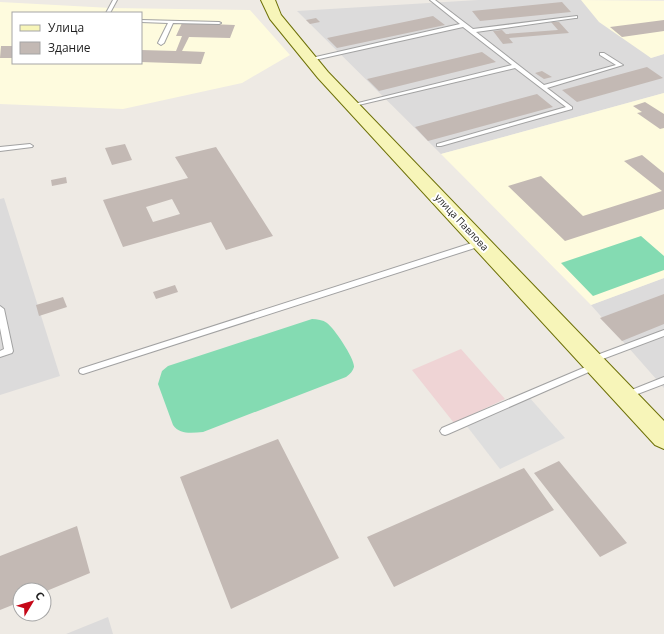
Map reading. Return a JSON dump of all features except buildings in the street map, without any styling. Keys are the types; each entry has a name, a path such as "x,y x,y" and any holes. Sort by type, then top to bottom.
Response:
{"street":[{"name":"улица Павлова","path":"268,0 275,16 310,59 352,106 664,438"}],"lane":[{"path":"109,12 115,0"},
{"path":"432,0 570,108 439,145"},
{"path":"471,31 575,17"},
{"path":"142,21 218,23"},
{"path":"161,43 171,22"},
{"path":"310,59 464,25"},
{"path":"543,87 620,65 602,54"},
{"path":"352,106 516,66"},
{"path":"0,148 30,146"},
{"path":"84,371 481,243"},
{"path":"0,309 9,351 0,354"},
{"path":"445,431 594,363 664,334"},
{"path":"625,396 664,380"}],"shaded area":[{"path":"478,0 582,0 651,58 664,54 664,93 441,154 297,11"},
{"path":"581,0 664,1 664,54 651,58 599,22"},
{"path":"0,2 111,8 250,10 290,55 242,83 123,109 0,104"},
{"path":"664,93 664,278 591,305 441,154"},
{"path":"4,198 60,376 0,395 0,199"},
{"path":"664,278 664,388 591,305"},
{"path":"461,349 505,399 454,423 412,370"},
{"path":"529,397 565,438 500,469 466,425"},
{"path":"108,617 113,634 66,634"}],"green space":[{"path":"641,236 664,256 664,270 593,296 561,263"},
{"path":"312,319 327,323 344,344 351,357 354,367 346,377 203,432 183,432 173,425 158,384 162,371 168,366"}]}
